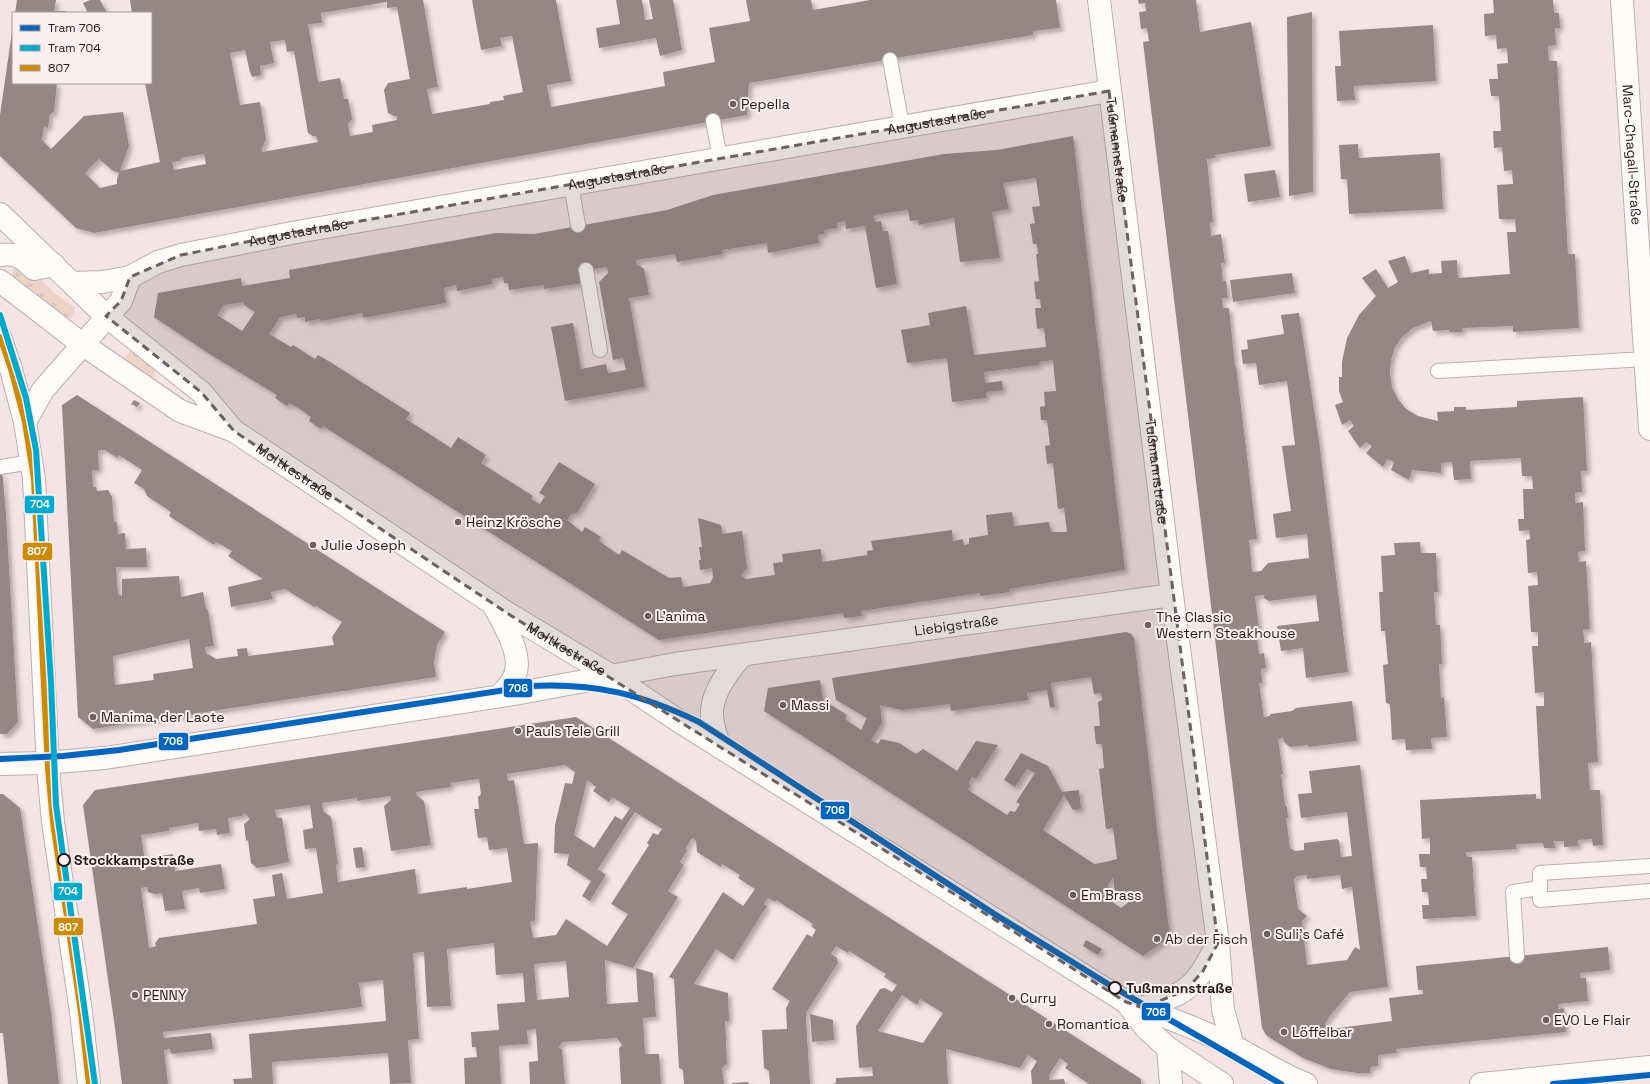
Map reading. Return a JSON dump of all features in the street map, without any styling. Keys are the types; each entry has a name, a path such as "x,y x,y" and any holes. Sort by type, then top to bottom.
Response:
{"street":[{"name":"Tußmannstraße","path":"1099,0 1172,595 1218,943 1223,1010 1233,1046"},
{"name":"Marc-Chagall-Straße","path":"1622,0 1650,430"},
{"name":"Augustastraße","path":"73,283 103,282 130,277 158,262 181,255 296,232 1109,91"},
{"name":"Moltkestraße","path":"0,214 106,316 201,392 234,431"},
{"path":"0,255 16,255 24,259 34,268 54,265"},
{"path":"24,422 43,390 106,316 121,301 130,277"},
{"name":"Moltkestraße","path":"0,281 82,344 180,411 234,431 493,604 610,675 720,747 1135,1005 1171,1018 1233,1046 1267,1066 1306,1084"},
{"path":"0,337 24,422 32,462 44,655 48,763 53,822 81,1012 89,1084"},
{"name":"Liebigstraße","path":"48,763 105,758 499,696 675,664 1172,595"},
{"path":"493,604 514,644 516,661 514,678 499,696"},
{"path":"720,747 712,721 714,700 724,677 741,656"},
{"path":"0,764 48,763"},
{"path":"1135,1005 1179,993 1192,985 1203,971 1218,943"},
{"name":"Moltkestraße","path":"1135,1005 1146,1028 1168,1048 1222,1084"},
{"path":"1168,1048 1171,1084"},
{"name":"Moltkestraße","path":"1267,1066 1276,1074 1282,1084"},
{"path":"1481,1084 1650,1067"}],"lane":[{"path":"890,60 902,126"},
{"path":"713,121 720,158"},
{"path":"571,184 578,225"},
{"path":"586,270 600,350"},
{"path":"1438,371 1646,359"},
{"path":"0,467 32,462"},
{"path":"1650,866 1540,873 1540,900 1650,891"},
{"path":"1517,956 1513,892 1540,888"}],"highlighted area":[{"path":"1109,91 1218,943 1203,971 1186,990 1143,1008 1126,1002 507,613 234,431 201,392 106,316 121,301 130,277 181,255 297,232"}],"green space":[{"path":"17,265 26,266 55,293 75,308 71,318 67,318 13,278 12,274"},
{"path":"132,349 155,370 154,377 146,378 123,359"}],"building":[{"path":"17,0 56,0 54,11 66,12 15,12"},
{"path":"90,0 100,0 106,12 88,12 83,3"},
{"path":"130,0 423,0 438,87 427,89 432,114 490,104 490,102 504,100 503,96 523,92 512,36 500,38 502,46 481,50 472,0 556,0 571,81 547,85 551,107 665,86 663,72 715,62 709,28 750,21 746,0 811,0 813,10 870,0 1056,0 1060,28 1033,31 1033,35 749,83 747,115 94,233 76,228 0,156 0,115 12,32 12,84 57,84 54,112 50,114 48,128 44,127 42,140 51,149 84,116 123,112 129,146 120,171 160,162 145,84 152,84 152,12 132,12","holes":["387,2 387,8 397,7 410,79 388,83 384,90 388,113 397,116 397,120 372,125 373,132 350,136 348,124 352,119 348,99 344,99 340,78 318,82 308,24 322,23 321,13","285,40 287,52 294,51 308,133 316,136 318,142 262,152 266,139 260,102 240,105 230,53 245,50 252,77 261,75 260,66 274,63 270,42","204,154 206,164 174,170 172,162 180,161 181,158","99,159 112,170 119,173 117,184 100,188 85,173"]},
{"path":"616,0 642,0 645,20 653,19 649,0 673,0 682,50 660,56 656,38 599,48 596,28 620,24"},
{"path":"1138,0 1196,0 1200,32 1251,22 1271,146 1215,155 1216,158 1207,159 1213,222 1210,223 1211,236 1221,234 1225,263 1221,263 1223,281 1226,281 1228,298 1222,298 1223,308 1229,308 1257,539 1249,540 1252,572 1261,571 1268,563 1309,558 1307,534 1276,538 1273,514 1291,511 1282,446 1295,445 1287,381 1259,385 1256,363 1243,364 1241,350 1248,349 1247,340 1284,334 1281,315 1299,313 1319,441 1348,672 1306,678 1303,648 1281,651 1277,626 1319,621 1316,595 1269,601 1264,598 1264,595 1255,596 1259,629 1256,629 1259,654 1264,653 1266,668 1261,669 1262,683 1259,683 1264,717 1271,714 1292,711 1296,708 1352,701 1357,741 1308,747 1308,745 1290,747 1284,742 1283,738 1278,739 1283,774 1281,774 1285,805 1287,807 1288,818 1286,818 1290,848 1295,851 1304,850 1304,843 1337,839 1339,841 1341,857 1352,856 1347,812 1301,818 1298,794 1312,793 1309,771 1360,765 1388,987 1350,992 1325,1024 1331,1029 1392,1021 1389,998 1423,994 1423,990 1418,990 1416,966 1608,947 1610,970 1580,973 1580,978 1586,978 1588,1001 1558,1004 1558,1009 1564,1008 1566,1032 1396,1049 1397,1053 1378,1055 1378,1066 1370,1067 1370,1073 1357,1073 1331,1069 1303,1058 1267,1036 1262,1028 1143,42 1149,41 1147,28 1141,29 1139,12 1146,11 1145,3 1139,4","holes":["1307,875 1307,879 1340,875 1342,889 1352,887 1360,950 1355,947 1347,960 1307,965 1302,921 1307,916 1298,909 1294,880 1297,876"]},
{"path":"1493,0 1553,0 1554,13 1559,13 1560,28 1555,28 1556,45 1548,46 1549,61 1557,61 1568,254 1575,254 1579,328 1513,332 1513,326 1462,328 1462,332 1449,332 1449,330 1433,331 1431,321 1413,328 1402,337 1395,347 1391,360 1390,373 1392,387 1398,399 1406,409 1418,416 1438,421 1437,412 1454,411 1454,407 1466,407 1466,410 1517,407 1517,401 1583,397 1587,471 1581,471 1582,492 1575,493 1575,503 1583,502 1585,551 1578,552 1579,562 1586,561 1590,629 1583,630 1584,643 1591,642 1598,762 1588,763 1590,790 1600,790 1603,845 1593,846 1592,839 1578,840 1579,846 1564,847 1564,841 1554,841 1555,848 1544,848 1543,843 1516,844 1516,849 1466,852 1467,857 1472,857 1476,916 1423,919 1422,905 1429,905 1428,892 1422,892 1421,879 1427,879 1426,867 1420,867 1419,854 1430,854 1430,838 1422,839 1420,800 1536,794 1536,799 1541,799 1536,706 1544,706 1544,692 1535,693 1532,646 1538,646 1538,632 1531,632 1528,586 1538,585 1537,572 1528,573 1526,540 1530,539 1529,530 1519,531 1518,519 1524,519 1523,489 1533,489 1532,476 1522,476 1521,458 1470,461 1471,479 1454,480 1452,462 1441,463 1441,473 1412,470 1409,480 1391,470 1394,462 1387,459 1383,467 1366,453 1372,446 1366,442 1360,448 1348,431 1354,426 1350,420 1342,425 1335,405 1343,402 1339,391 1339,377 1342,377 1342,362 1347,338 1359,315 1376,296 1362,278 1376,269 1388,288 1398,282 1388,261 1405,256 1411,273 1429,269 1429,274 1442,273 1441,261 1457,260 1458,278 1510,274 1507,232 1516,232 1515,219 1499,219 1497,185 1513,184 1512,170 1504,171 1502,147 1494,148 1493,131 1501,131 1499,96 1491,96 1489,79 1498,79 1497,64 1508,63 1507,48 1497,49 1496,35 1485,36 1484,14 1494,13"},
{"path":"1312,12 1313,192 1289,196 1287,17"},
{"path":"1433,25 1436,81 1354,86 1355,100 1337,101 1335,66 1341,66 1339,31"},
{"path":"1073,136 1125,570 1009,589 1010,592 980,596 980,593 861,611 862,616 844,618 843,613 659,640 323,426 321,429 309,421 311,417 300,409 289,403 287,406 275,398 277,395 211,355 154,317 158,293 241,278 242,286 290,278 289,270 496,233 534,234 667,210 713,195 944,154 997,150","holes":["1036,178 1040,206 1032,207 1035,223 1030,224 1033,244 1037,244 1038,254 1036,254 1039,281 1034,282 1036,299 1040,299 1041,308 1035,308 1037,329 1044,328 1046,347 974,355 966,306 928,313 930,325 901,330 907,363 947,358 952,402 986,398 986,392 1003,390 1002,381 985,383 984,372 1039,365 1039,362 1053,360 1056,391 1044,392 1045,406 1040,407 1041,420 1047,420 1050,445 1045,446 1047,464 1053,463 1058,509 1064,508 1067,532 1051,532 1049,522 1014,526 1012,512 986,515 988,535 969,538 969,544 964,545 963,539 953,541 952,530 871,541 873,550 867,551 867,555 822,562 821,549 782,554 783,562 773,563 775,575 746,579 741,575 747,568 742,531 722,534 721,525 698,518 702,547 699,547 701,560 699,560 700,570 712,568 713,578 710,583 683,587 681,577 669,578 622,550 619,555 599,541 601,537 585,527 582,532 567,520 571,514 577,513 595,484 559,462 539,493 545,496 540,504 531,499 533,496 481,463 486,455 458,437 451,448 406,419 410,413 330,362 318,355 315,359 293,345 291,347 269,334 280,317 296,314 297,318 305,317 305,322 320,319 321,321 362,313 363,318 446,303 444,288 456,285 457,291 492,284 492,279 503,277 504,283 508,283 509,290 544,285 544,289 583,283 581,271 607,267 608,273 599,282 613,360 623,358 626,370 608,373 606,364 581,369 573,323 551,327 565,401 645,387 629,298 649,295 644,269 637,266 636,260 675,254 677,262 723,254 722,250 767,243 768,253 819,243 818,235 825,234 824,230 837,228 837,223 845,221 846,229 865,226 876,288 897,284 888,231 883,231 881,221 875,222 874,215 908,210 910,221 918,220 919,225 954,218 960,262 1000,258 992,212 1009,209 1003,183","244,302 244,305 255,312 242,331 217,315 224,305"]},
{"path":"1358,144 1359,158 1440,153 1443,209 1349,214 1347,179 1341,179 1339,145"},
{"path":"1275,170 1280,197 1248,202 1244,174"},
{"path":"1292,273 1295,293 1233,302 1230,280"},
{"path":"77,395 445,632 437,645 434,662 436,677 93,729 78,717 62,405","holes":["98,450 105,450 117,458 119,455 142,470 134,483 144,489 147,496 171,512 169,516 214,545 216,542 232,551 228,556 263,579 228,587 231,607 273,599 271,592 285,589 342,622 332,637 334,645 248,656 247,648 237,649 238,656 216,659 206,653 205,647 214,646 208,610 206,609 203,592 181,597 179,576 122,579 122,596 118,594 116,567 147,567 146,548 126,549 125,533 118,534 117,522 114,522 112,497 108,490 97,491 96,487 93,487 92,470 99,470","189,639 193,668 153,674 154,680 115,685 113,656"]},
{"path":"134,400 140,403 137,407 131,404"},
{"path":"0,469 3,478 6,515 18,722 7,734 0,734"},
{"path":"1420,542 1421,553 1436,553 1438,592 1434,592 1436,625 1440,625 1442,664 1439,664 1441,698 1444,697 1447,737 1431,738 1432,749 1406,750 1405,739 1392,740 1390,704 1386,703 1383,665 1388,664 1385,631 1381,631 1379,592 1383,592 1381,556 1395,555 1394,543"},
{"path":"1126,632 1131,634 1134,638 1170,937 1143,956 764,711 768,688 820,680 823,700 847,715 845,719 861,730 867,718 836,700 832,678","holes":["1091,677 1094,694 1101,693 1102,700 1098,702 1100,726 1094,726 1096,744 1102,744 1104,768 1099,769 1106,829 1113,828 1117,859 1094,864 1043,830 1064,795 1073,810 1081,809 1079,790 1062,792 1048,766 1021,753 1004,780 1015,787 1027,769 1035,773 1016,802 1020,804 1015,812 1010,811 1007,815 968,790 970,786 969,782 972,777 976,779 998,745 976,741 957,771 923,749 916,754 899,743 881,739 878,744 871,740 882,723 880,705 902,710 950,704 951,711 1028,700 1027,693 1047,690 1050,708 1055,707 1051,683","1113,877 1115,893 1129,891 1130,901 1121,908 1102,895"]},
{"path":"576,717 1141,1079 1141,1084 1089,1084 1065,1068 1068,1064 1060,1058 1049,1075 1049,1080 1064,1079 1065,1084 1032,1084 1031,1071 1037,1061 1028,1055 1020,1068 946,1049 948,1084 832,1084 836,1083 836,1078 873,1076 872,1067 859,1068 856,1026 880,989 885,988 892,992 897,985 884,977 886,974 849,951 848,953 836,946 831,954 837,958 838,963 806,1013 810,1084 770,1084 769,1071 764,1068 762,1030 787,1029 786,1008 790,1001 772,989 807,934 812,937 816,930 811,926 813,924 776,900 775,902 768,898 764,904 767,906 733,960 716,949 694,984 728,993 729,1021 725,1021 727,1064 722,1068 724,1084 684,1084 683,1070 679,1068 674,979 669,977 723,892 743,906 755,889 738,878 740,875 722,864 721,867 697,852 696,841 692,838 686,848 687,851 680,862 684,865 668,891 678,897 633,968 605,960 607,1004 638,1002 636,968 653,973 656,1017 643,1018 645,1054 659,1054 661,1084 621,1084 619,1048 622,1045 617,1038 562,1042 559,1048 562,1049 565,1084 530,1084 529,1062 538,1061 536,1029 527,1030 528,1044 499,1046 501,1084 465,1084 464,1058 477,1057 476,1047 472,1047 471,1032 499,1030 497,1004 525,1002 523,973 496,975 494,943 447,949 451,1006 427,1007 424,952 413,953 419,1039 408,1040 411,1083 390,1084 388,1053 272,1062 273,1084 234,1084 233,1079 252,1078 249,1034 386,1021 383,980 359,983 362,1007 163,1032 164,1038 211,1033 213,1049 171,1054 170,1049 164,1050 168,1084 122,1084 83,805 95,790","holes":["565,765 575,772 572,784 565,783 555,825 554,853 569,854 567,865 591,881 582,896 590,901 606,875 598,869 635,812 662,829 658,835 653,833 647,843 649,845 611,904 628,914 607,946 566,919 556,935 533,938 530,922 535,921 538,843 524,844 514,780 508,781 507,774","479,779 481,794 478,797 479,809 474,809 478,838 487,837 489,850 507,848 512,882 467,889 467,887 418,894 415,869 338,882 336,865 338,864 331,817 323,811 322,803 357,798 357,801 390,796 391,800 384,806 391,851 431,845 424,801 417,796 416,792 451,787 450,783","587,780 596,787 593,791 609,802 612,797 630,808 622,820 615,816 594,848 574,835","310,805 313,828 303,830 305,849 316,848 323,893 287,899 282,873 272,875 275,896 253,899 257,924 159,938 155,943 156,946 149,948 141,888 147,887 148,892 155,894 162,893 165,911 185,909 182,891 199,888 200,893 225,889 221,864 175,871 173,854 152,857 154,866 146,867 141,835 169,831 169,828 198,823 199,831 216,829 217,835 230,833 228,818 242,816 244,813 250,819 244,824 251,863 257,868 270,866 289,862 282,818 277,818 275,810","566,961 569,997 537,1000 534,964","902,995 917,1005 920,999 943,1013 923,1043 878,1031"]},
{"path":"0,794 3,794 20,808 51,1012 59,1084 8,1084 3,1033 0,1033"},
{"path":"362,847 365,867 356,868 353,848"},
{"path":"1086,940 1102,949 1098,955 1083,946"},
{"path":"810,1014 833,1020 834,1040 812,1042"},
{"path":"748,1082 749,1084 732,1084 732,1083"}],"tram line":[{"name":"704","path":"0,315 26,398 36,450 51,682 56,805 95,1084"},
{"name":"706","path":"0,759 63,756 119,750 531,686 577,686 618,692 657,704 699,722 996,915 1108,984 1281,1084"},
{"name":"706","path":"1553,1084 1650,1075"}],"transit line":[{"name":"807","path":"0,337 11,369 25,422 34,479 48,768 53,822 81,1012 89,1084"}],"place":[{"name":"Pepella","path":"733,104"},
{"name":"Heinz Krösche","path":"458,522"},
{"name":"Julie Joseph","path":"313,545"},
{"name":"L'anima","path":"648,616"},
{"name":"The Classic Western Steakhouse","path":"1148,625"},
{"name":"Massi","path":"783,705"},
{"name":"Manima, der Laote","path":"93,717"},
{"name":"Pauls Tele Grill","path":"518,731"},
{"name":"Stockkampstraße","path":"64,860"},
{"name":"Em Brass","path":"1073,895"},
{"name":"Suli's Café","path":"1267,934"},
{"name":"Ab der Fisch","path":"1157,939"},
{"name":"Tußmannstraße","path":"1115,988"},
{"name":"PENNY","path":"135,995"},
{"name":"Curry","path":"1012,998"},
{"name":"EVO Le Flair","path":"1546,1020"},
{"name":"Romantica","path":"1049,1024"},
{"name":"Löffelbar","path":"1284,1032"}]}
